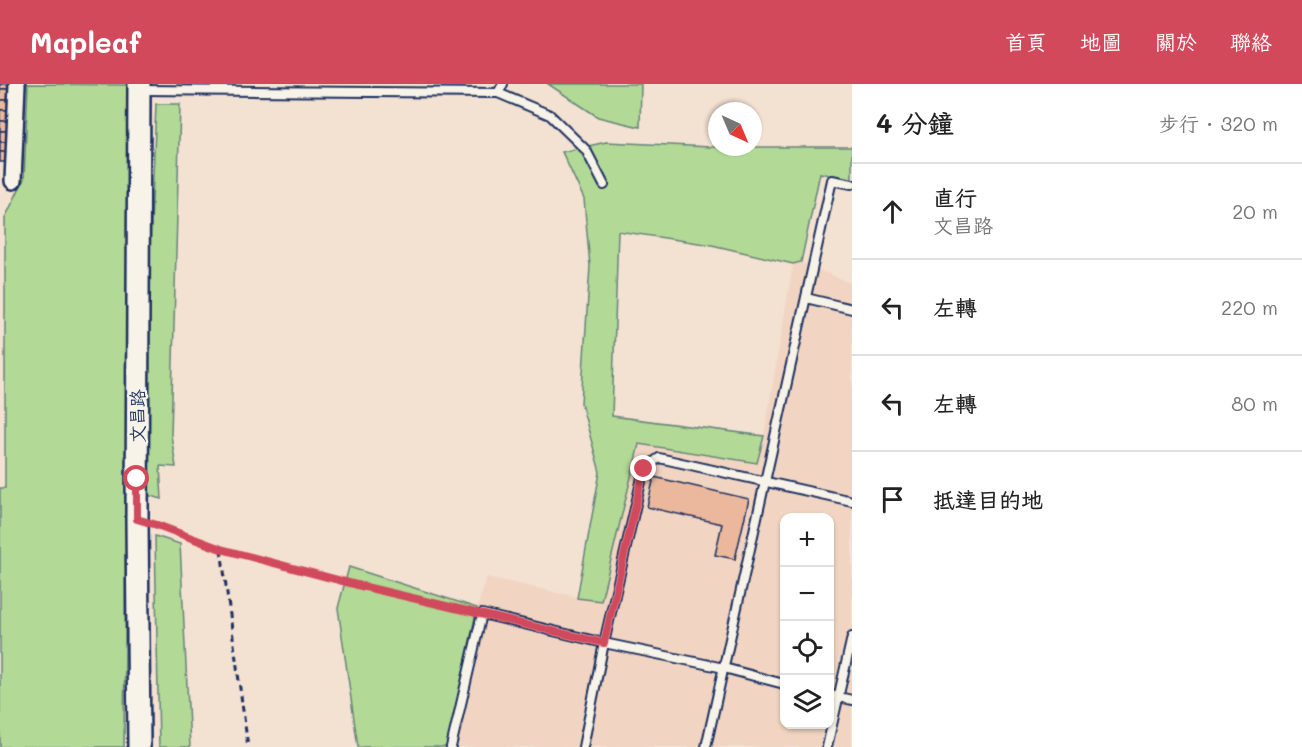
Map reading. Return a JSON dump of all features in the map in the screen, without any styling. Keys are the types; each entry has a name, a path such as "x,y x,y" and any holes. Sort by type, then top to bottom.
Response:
{"main road":[{"name":"文昌路","path":"139,87 137,519 139,747"}],"street":[{"path":"13,181 17,84"}],"lane":[{"path":"498,93 503,84"},
{"path":"139,87 498,93 550,116 586,150 604,185"},
{"path":"706,747 832,180 852,184"},
{"path":"806,298 852,309"},
{"path":"583,747 644,469 659,458 852,501"},
{"path":"451,747 482,614 724,668 780,683"},
{"path":"852,637 834,696 852,700"},
{"path":"827,747 829,729"}],"path":[{"path":"137,519 221,549 357,585 482,614"},
{"path":"221,549 248,747"}],"shaded area":[{"path":"801,262 852,284 852,747 447,747 477,608 487,577 577,597 600,472 581,403 612,416 764,436 793,264"}],"green space":[{"path":"28,84 130,85 124,747 0,747 0,488 5,488 5,218 24,179"},
{"path":"548,84 641,84 640,127 598,117"},
{"path":"156,104 180,104 171,435 176,467 160,466 162,499 140,493"},
{"path":"606,142 708,147 708,156 762,156 762,147 852,147 852,180 820,173 801,262 793,264 712,245 618,231 612,416 764,436 757,463 639,444 601,601 577,598 600,472 581,403 590,266 584,199 562,152"},
{"path":"155,536 180,544 190,747 159,747"},
{"path":"349,567 477,608 447,747 358,747 338,608"}],"building":[{"path":"0,84 9,84 9,89 0,89"},
{"path":"0,89 9,89 8,100 0,100"},
{"path":"0,100 8,100 8,110 0,110"},
{"path":"0,110 8,110 8,121 0,121"},
{"path":"0,121 8,121 7,131 0,131"},
{"path":"0,131 7,131 7,142 0,142"},
{"path":"0,142 7,142 7,152 0,152"},
{"path":"0,152 7,152 6,162 0,162"},
{"path":"654,477 749,499 735,559 715,555 722,524 647,507"}],"route":[{"path":"137,479 137,519 221,549 357,585 604,643 644,469"}]}
